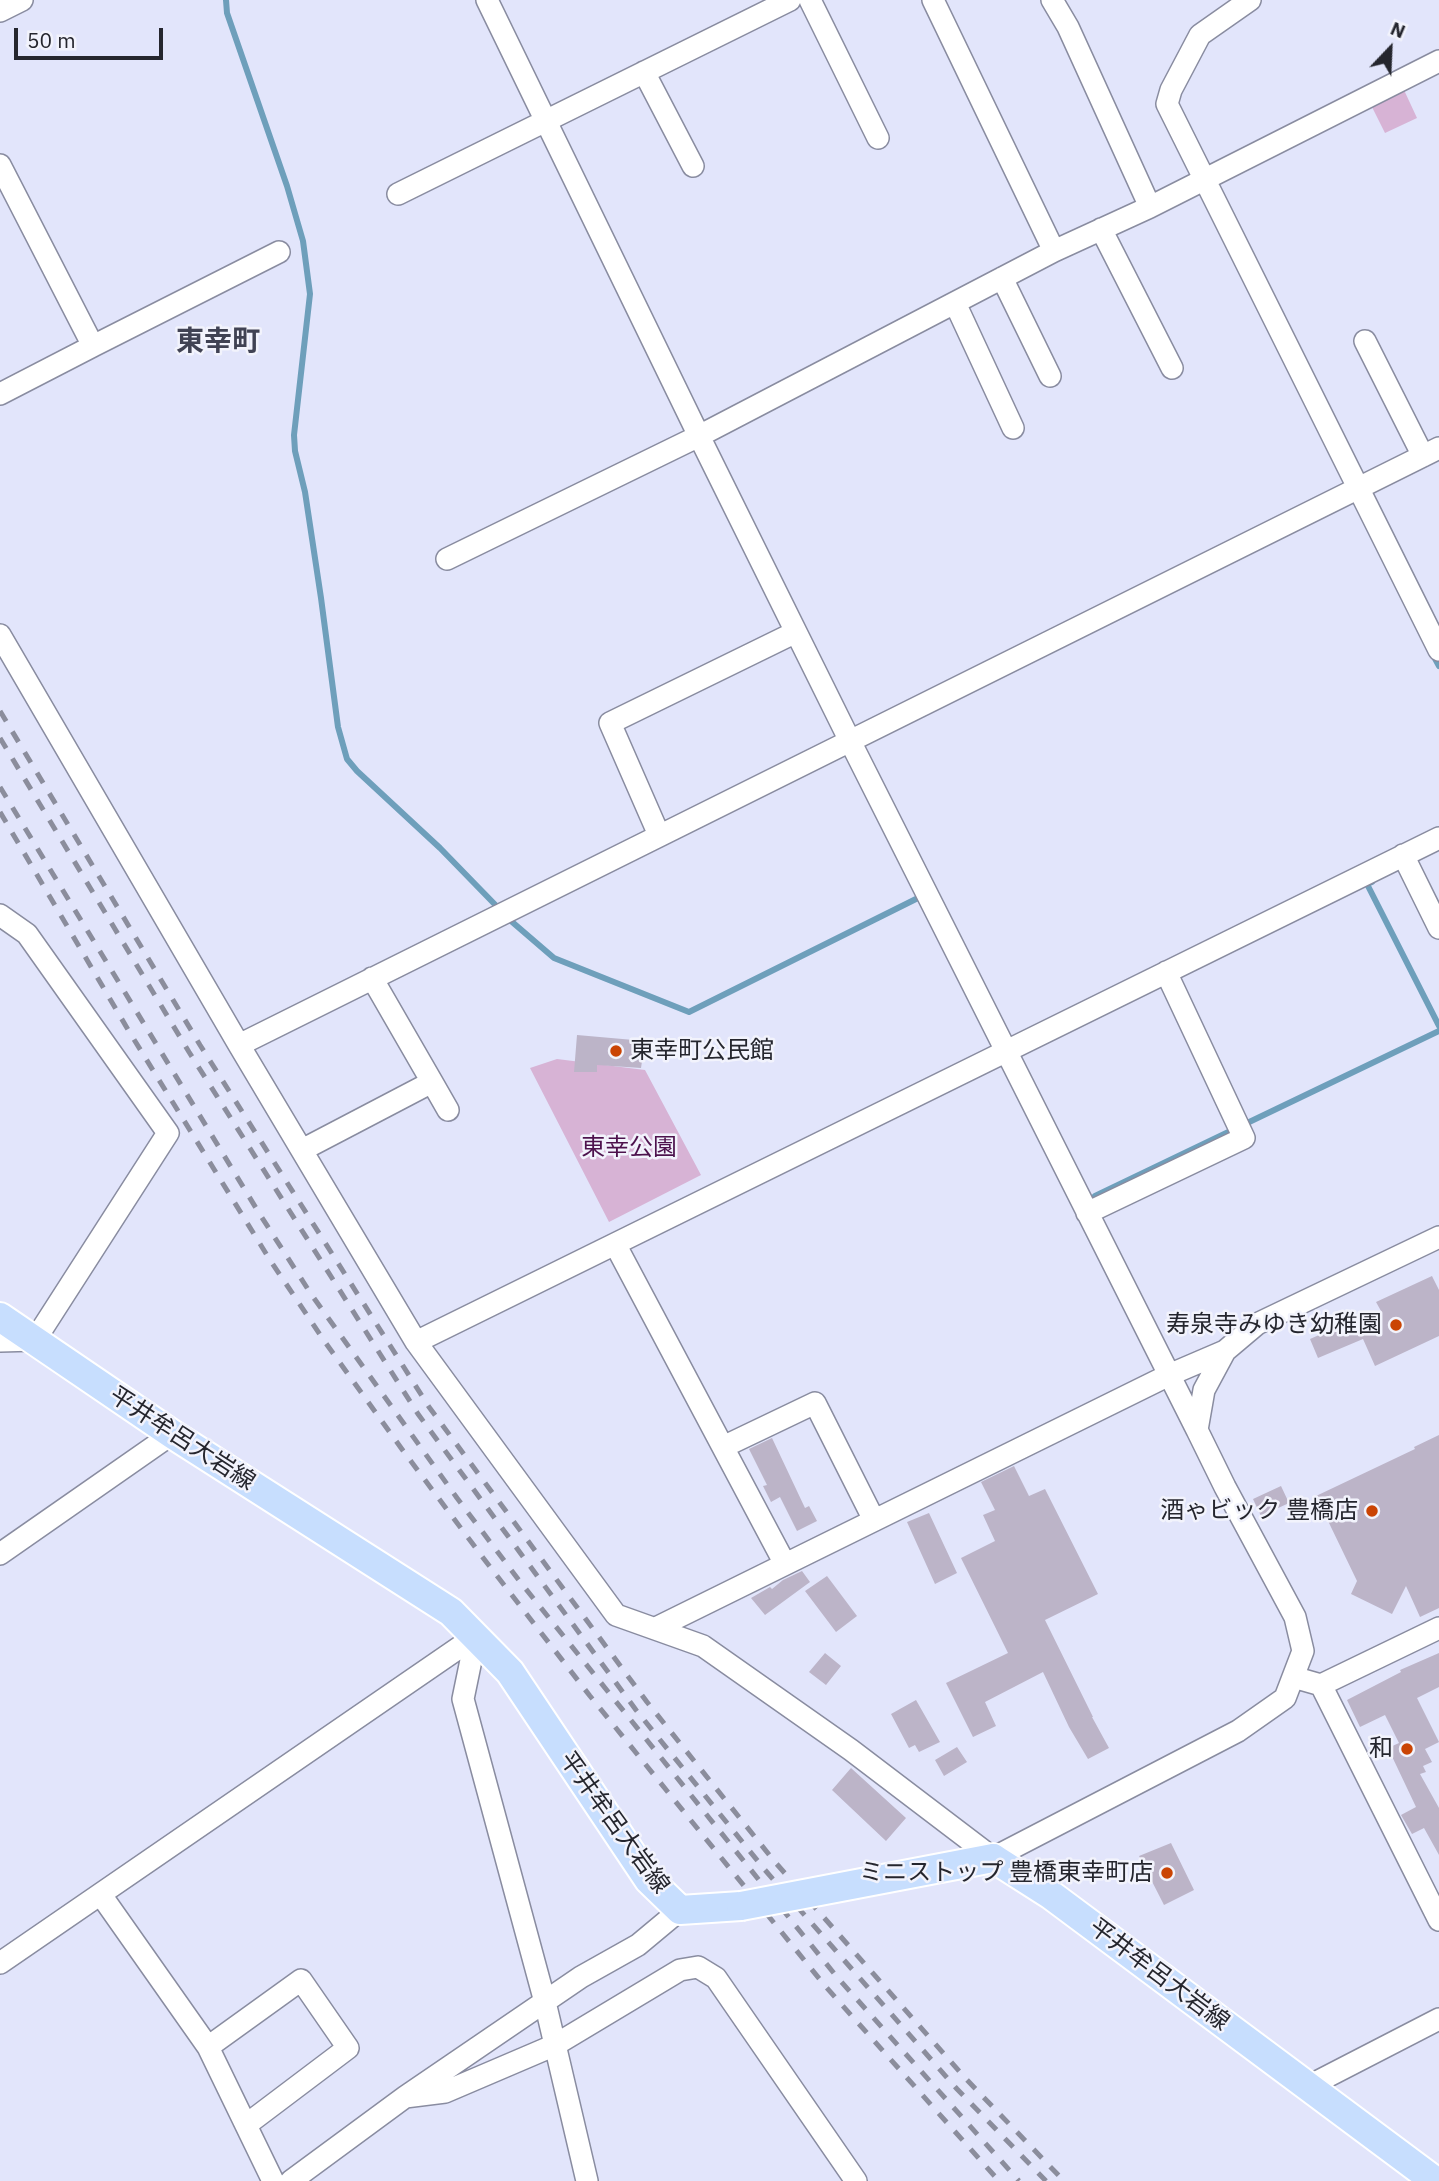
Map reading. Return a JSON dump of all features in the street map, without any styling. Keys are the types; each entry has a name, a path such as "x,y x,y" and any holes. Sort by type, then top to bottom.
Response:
{"main road":[{"name":"平井牟呂大岩線","path":"0,1317 172,1434 451,1612 510,1672 649,1880 680,1910 741,1906 993,1858 1051,1895 1435,2181"}],"street":[{"path":"0,11 22,0"},
{"path":"0,635 416,1342 616,1615 703,1646 851,1751 993,1858 1238,1731 1285,1698 1303,1651 1295,1616 1225,1487 850,741 487,0"},
{"path":"398,194 790,0"},
{"path":"810,0 878,138"},
{"path":"933,0 1054,251"},
{"path":"1052,0 1068,27 1150,207"},
{"path":"1250,0 1200,35 1171,90 1167,104 1439,650"},
{"path":"447,559 699,436 1054,251 1150,207 1439,61"},
{"path":"644,72 694,166"},
{"path":"0,165 93,346"},
{"path":"1101,229 1172,368"},
{"path":"0,394 279,252"},
{"path":"1003,278 1050,376"},
{"path":"956,303 1013,428"},
{"path":"239,1045 1431,452 1365,341"},
{"path":"659,835 610,723 796,632"},
{"path":"416,1342 1439,838"},
{"path":"1403,855 1439,928"},
{"path":"0,915 27,934 168,1133 35,1340 0,1341"},
{"path":"1087,1213 1244,1138 1166,972"},
{"path":"372,978 448,1110"},
{"path":"302,1150 432,1082"},
{"path":"656,1628 1169,1375 1224,1351 1257,1324 1439,1237"},
{"path":"615,1244 785,1564"},
{"path":"1197,1430 1204,1390 1224,1351"},
{"path":"723,1447 815,1403 874,1520"},
{"path":"0,1554 172,1434"},
{"path":"1293,1677 1321,1685 1439,1629"},
{"path":"4,1952 101,1895 476,1636"},
{"path":"476,1636 463,1699 545,2002 587,2181"},
{"path":"1321,1685 1439,1920"},
{"path":"101,1895 208,2047 274,2181"},
{"path":"291,2181 405,2097 581,1977 638,1945 680,1910"},
{"path":"405,2097 445,2092 555,2045 680,1970 698,1967 716,1978 856,2181"},
{"path":"208,2047 302,1980 348,2048 246,2126"},
{"path":"1309,2086 1439,2019"}],"green space":[{"path":"1404,90 1417,118 1385,133 1371,105"},
{"name":"東幸公園","path":"557,1059 645,1070 701,1175 609,1222 530,1068"}],"building":[{"name":"東幸町公民館","path":"577,1035 645,1041 641,1068 597,1065 597,1072 574,1072"},
{"name":"寿泉寺みゆき幼稚園","path":"1432,1276 1439,1290 1439,1336 1375,1366 1363,1339 1318,1358 1310,1339 1344,1324 1345,1328 1381,1311 1376,1302"},
{"path":"1439,1435 1439,1608 1420,1617 1406,1586 1392,1614 1351,1594 1357,1581 1316,1496"},
{"path":"772,1438 805,1508 809,1506 817,1521 797,1531 780,1497 771,1502 763,1486 767,1485 749,1449"},
{"path":"1014,1466 1029,1496 1045,1489 1098,1594 1045,1620 1109,1748 1088,1759 1069,1727 1043,1672 985,1702 996,1726 973,1737 946,1683 1008,1653 961,1558 995,1541 983,1515 995,1510 981,1482"},
{"path":"1281,1486 1289,1503 1261,1516 1253,1499"},
{"path":"929,1513 957,1573 935,1584 907,1522"},
{"path":"802,1571 810,1582 765,1615 751,1598 770,1587 772,1589"},
{"path":"827,1576 857,1616 836,1632 805,1591"},
{"path":"825,1653 841,1666 826,1685 809,1672"},
{"path":"1439,1653 1439,1687 1417,1698 1439,1742 1425,1749 1432,1762 1423,1766 1426,1772 1420,1774 1439,1808 1439,1855 1424,1828 1412,1834 1401,1815 1416,1807 1388,1748 1399,1743 1385,1715 1360,1727 1347,1700 1401,1672 1400,1670"},
{"path":"916,1700 940,1742 919,1752 915,1745 909,1748 891,1714"},
{"path":"957,1747 967,1762 944,1776 935,1760"},
{"path":"851,1768 906,1818 886,1841 832,1790"},
{"name":"ミニストップ 豊橋東幸町店","path":"1171,1843 1194,1890 1164,1905 1139,1856"}],"waterway":[{"path":"226,0 227,13 287,186 303,241 310,294 294,435 295,451 305,492 338,727 347,759 511,921 554,958 689,1012 924,895"},
{"path":"1432,653 1439,666"},
{"path":"1372,882 1367,884 1439,1026"},
{"path":"1095,1196 1439,1031"}],"railway":[{"path":"0,711 200,1045 429,1407 647,1702 775,1862 967,2080 1064,2181"},
{"path":"0,738 189,1052 418,1414 636,1710 765,1870 957,2089 1046,2181"},
{"path":"0,787 311,1294 457,1498 521,1583 837,1977 1019,2181"},
{"path":"0,812 130,1033 270,1260 404,1452 590,1696 826,1987 999,2181"}],"place":[{"name":"東幸町公民館","path":"616,1051"},
{"name":"寿泉寺みゆき幼稚園","path":"1396,1325"},
{"name":"酒ゃビック 豊橋店","path":"1372,1511"},
{"name":"和","path":"1407,1749"},
{"name":"ミニストップ 豊橋東幸町店","path":"1167,1873"}],"district":[{"name":"東幸町","path":"218,342"}]}
